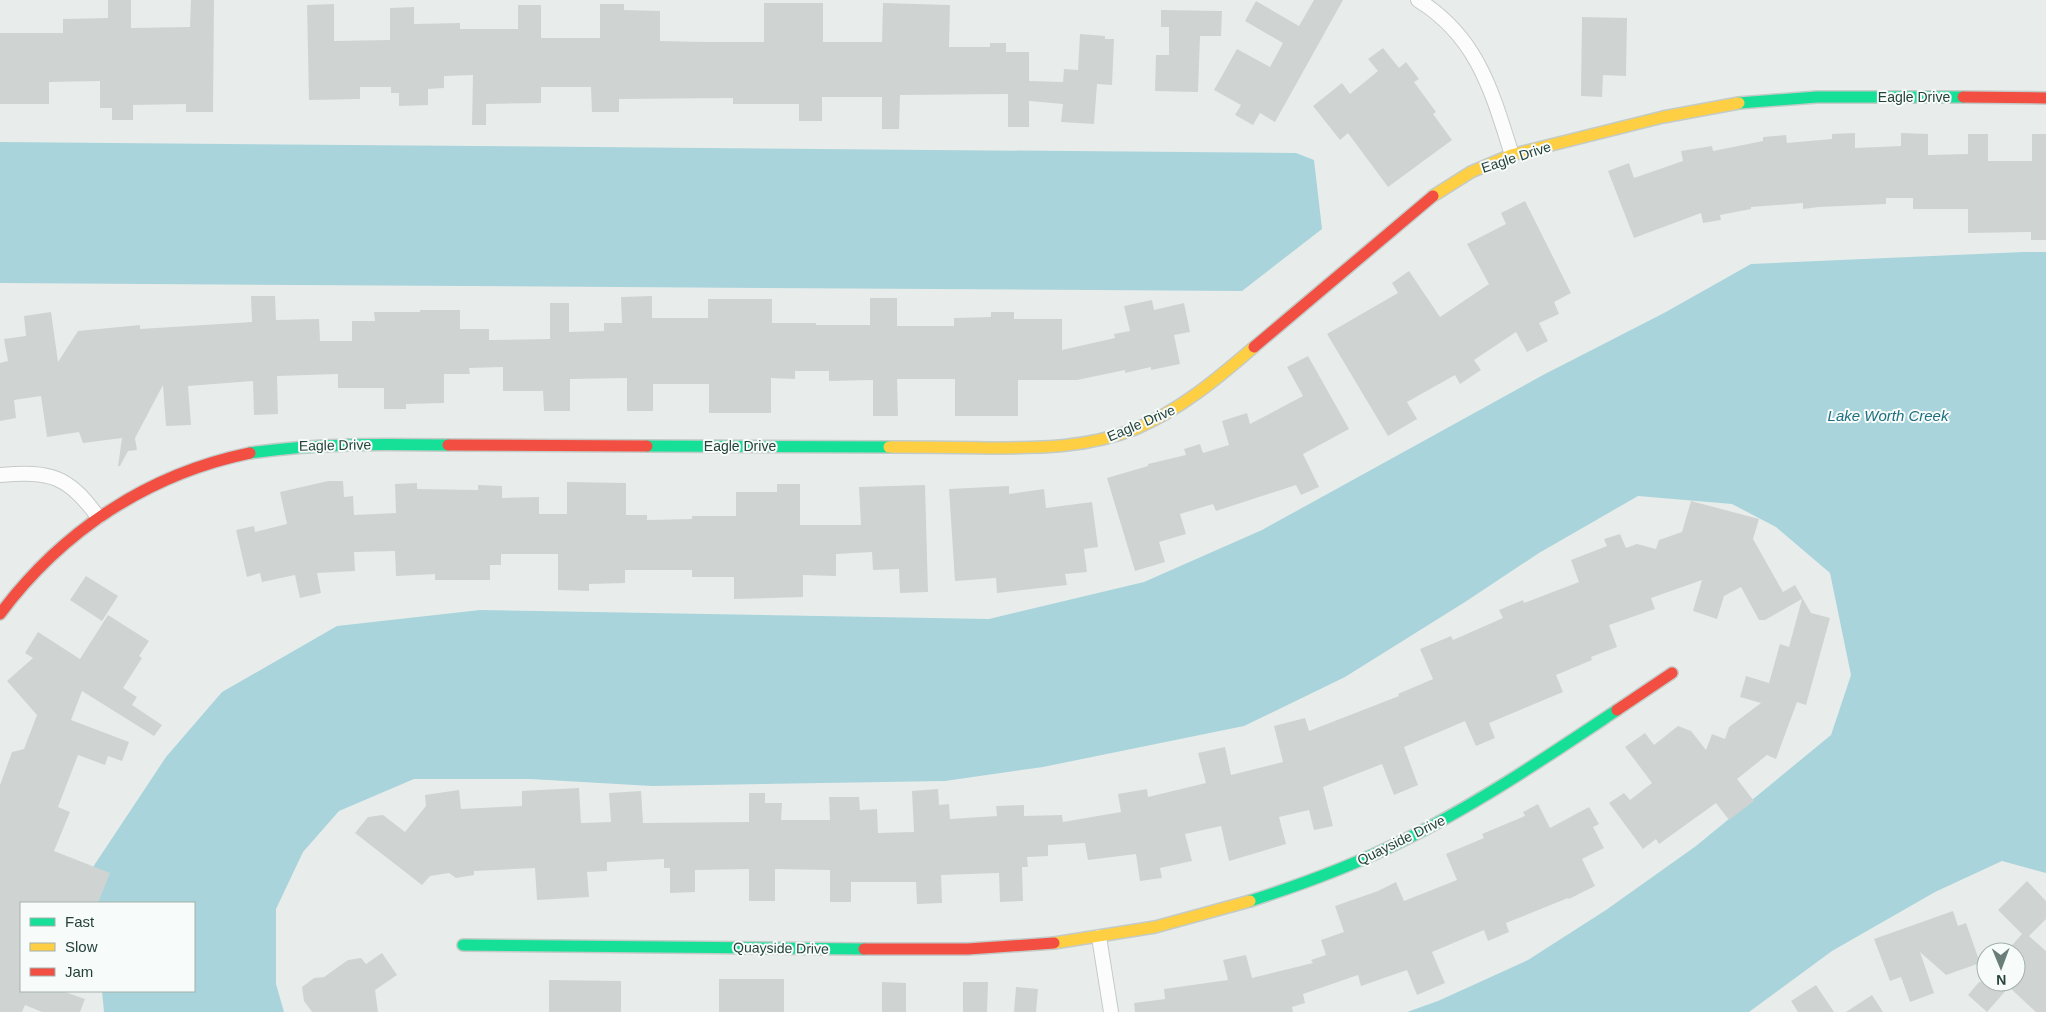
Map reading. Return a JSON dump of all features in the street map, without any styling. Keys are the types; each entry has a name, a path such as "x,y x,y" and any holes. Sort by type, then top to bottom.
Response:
{"street":[{"path":"1418,0 1443,18 1462,37 1477,59 1489,83 1512,155"},
{"name":"Eagle Drive","path":"0,614 28,579 61,546 98,517 139,492 188,470 250,452 304,444 1047,448 1098,441 1122,434 1180,407 1212,384 1431,198 1458,180 1486,165 1512,155 1671,114 1728,104 1784,98 2046,98"},
{"path":"0,475 36,473 63,481 84,498 98,517"},
{"name":"Quayside Drive","path":"463,945 950,950 1033,945 1100,937 1165,924 1229,908 1293,887 1354,863 1415,835 1516,776 1672,673"},
{"path":"1100,937 1111,1012"}],"water":[{"path":"0,142 1296,153 1314,160 1322,229 1242,291 0,283"},
{"name":"Lake Worth Creek","path":"2046,252 2046,873 2002,861 1935,892 1832,951 1749,1012 1407,1012 1438,1001 1528,960 1606,910 1696,846 1831,735 1851,675 1830,573 1776,527 1732,504 1638,496 1539,553 1345,677 1244,726 1043,767 945,781 652,786 530,779 414,779 339,811 303,852 276,909 276,984 284,1012 104,1012 102,992 195,992 195,902 96,902 93,867 166,757 222,692 337,626 480,610 989,619 1144,582 1262,530 1543,375 1664,313 1751,264"}],"building":[{"path":"108,0 131,0 131,28 190,27 191,0 214,0 213,112 186,112 186,104 133,105 133,120 112,120 112,108 100,108 100,81 49,82 49,104 0,104 0,33 63,33 63,19 108,18"},
{"path":"1314,0 1343,0 1275,122 1260,113 1253,125 1235,115 1241,105 1214,90 1237,49 1270,67 1283,43 1245,21 1256,1 1299,26"},
{"path":"764,3 823,3 823,42 882,42 883,3 950,5 949,47 990,47 990,43 1006,43 1006,52 1029,52 1029,81 1063,82 1064,69 1078,70 1080,34 1105,36 1105,39 1114,39 1112,85 1097,84 1094,124 1061,122 1063,104 1029,101 1029,127 1008,127 1008,94 900,95 899,129 882,129 882,97 822,97 822,121 799,121 799,104 733,104 733,98 619,99 619,112 592,112 591,87 541,87 541,103 486,104 486,125 472,125 473,75 444,76 444,88 428,89 428,105 399,106 399,93 391,93 391,87 360,87 360,99 309,100 307,5 334,4 334,41 390,40 390,8 414,7 414,24 460,23 460,29 518,29 518,5 541,5 541,38 600,38 600,4 624,4 624,10 660,11 660,41 764,42"},
{"path":"1161,10 1222,11 1221,36 1200,36 1198,92 1155,91 1156,55 1169,55 1169,27 1161,27"},
{"path":"1582,17 1627,18 1626,76 1603,75 1602,97 1581,96"},
{"path":"1383,48 1399,68 1406,62 1419,79 1414,82 1436,112 1433,114 1452,140 1388,187 1348,133 1340,140 1313,106 1342,83 1350,94 1378,71 1368,59"},
{"path":"1855,133 1855,148 1901,146 1901,133 1928,134 1928,155 1968,154 1968,134 1988,134 1988,161 2032,161 2032,134 2046,134 2046,240 2031,240 2031,232 1968,233 1968,209 1913,209 1913,198 1886,198 1886,204 1803,209 1803,203 1751,207 1751,209 1720,215 1721,220 1703,223 1701,213 1634,238 1608,171 1629,163 1634,178 1683,161 1681,151 1712,146 1713,151 1763,141 1763,137 1786,135 1787,143 1832,139 1832,134"},
{"path":"1525,201 1571,293 1554,302 1559,314 1539,323 1548,341 1527,352 1516,332 1474,360 1481,370 1460,384 1455,375 1407,402 1417,419 1388,436 1327,334 1398,293 1392,283 1409,271 1440,317 1489,284 1467,244 1506,224 1501,213"},
{"path":"251,296 275,296 276,320 319,319 320,341 352,341 352,321 375,321 374,312 420,312 420,310 460,310 460,329 489,329 489,340 550,339 550,303 569,303 569,332 604,331 604,323 622,323 621,297 652,296 652,318 708,318 708,299 772,299 772,323 816,323 816,325 870,325 870,298 897,298 897,326 954,326 954,318 991,317 991,312 1014,312 1014,319 1062,319 1062,350 1115,338 1114,334 1130,331 1124,306 1152,300 1154,310 1184,303 1190,332 1174,335 1180,364 1151,370 1151,367 1125,373 1125,370 1077,380 1018,380 1018,416 955,416 955,379 897,379 898,416 873,416 873,380 829,381 829,371 795,371 795,379 771,378 771,413 709,413 709,384 653,384 653,411 627,411 627,378 570,379 570,411 544,411 543,391 503,391 503,367 469,368 470,374 444,374 444,403 406,404 406,409 384,409 384,388 338,388 338,374 277,376 278,414 254,415 253,381 188,386 191,425 166,426 163,385 135,438 137,450 128,451 120,466 118,466 122,438 83,443 79,432 47,437 41,396 14,400 16,418 0,421 0,363 8,361 4,339 26,336 24,316 51,312 58,362 78,331 140,325 140,329 252,322"},
{"path":"1308,356 1349,429 1303,454 1319,487 1301,495 1296,485 1216,511 1213,504 1180,514 1186,534 1159,542 1165,562 1135,571 1107,478 1148,466 1148,464 1186,455 1184,449 1200,444 1203,453 1229,445 1222,421 1247,413 1250,424 1303,396 1287,367"},
{"path":"328,481 343,481 344,497 353,496 354,515 396,513 395,484 417,483 417,489 478,490 478,485 502,486 502,498 539,497 539,514 567,514 567,482 626,483 626,515 647,515 647,520 692,519 692,516 736,516 736,492 777,492 777,484 800,484 800,525 861,525 859,487 925,485 928,592 900,593 899,569 873,570 872,552 836,554 836,576 803,575 803,597 734,599 734,577 692,577 692,570 625,570 625,583 589,584 589,591 558,590 558,554 501,554 501,565 490,565 490,580 435,580 435,574 396,576 395,551 354,552 355,571 317,573 321,593 300,598 295,575 262,582 260,573 247,577 236,530 254,526 255,532 287,524 280,492"},
{"path":"1009,486 1009,494 1044,489 1046,508 1092,502 1098,547 1084,549 1087,572 1065,574 1067,585 997,593 996,578 955,581 949,489"},
{"path":"1691,501 1759,519 1753,539 1783,592 1795,585 1811,613 1830,618 1806,705 1797,702 1776,759 1767,755 1737,779 1754,801 1729,820 1716,803 1659,844 1656,839 1643,849 1609,803 1624,793 1630,800 1652,783 1625,747 1645,733 1654,745 1678,726 1691,731 1706,750 1712,734 1725,739 1729,727 1761,703 1740,697 1746,676 1769,683 1780,644 1789,647 1802,599 1765,620 1759,620 1741,587 1724,596 1717,619 1693,611 1702,580 1651,598 1655,609 1609,625 1617,647 1591,657 1592,660 1556,675 1563,692 1489,723 1495,738 1476,746 1465,721 1404,747 1418,785 1394,795 1382,764 1323,787 1333,826 1314,830 1309,810 1279,817 1286,844 1229,861 1221,826 1185,834 1192,861 1160,868 1162,878 1140,881 1136,854 1088,860 1085,843 1048,845 1048,856 1027,857 1028,867 1022,867 1023,901 1000,902 999,873 941,875 942,903 917,904 916,882 851,882 851,902 830,902 830,870 775,869 775,901 749,901 749,869 695,870 695,892 670,893 670,868 664,868 664,859 607,862 607,871 587,872 589,897 537,900 535,868 474,871 474,875 456,878 449,873 430,876 422,885 355,833 368,817 383,815 405,832 426,806 425,795 459,790 461,809 522,806 522,791 579,788 581,823 611,822 609,793 641,791 643,823 749,822 749,793 765,793 765,803 782,803 781,820 830,820 829,797 859,797 860,810 877,809 878,833 914,832 912,791 938,789 939,805 949,804 950,819 997,816 996,806 1024,805 1024,816 1062,815 1063,822 1121,812 1118,794 1147,789 1148,797 1206,783 1198,753 1225,747 1231,775 1283,762 1274,726 1305,718 1309,731 1399,696 1398,694 1433,679 1420,649 1451,636 1453,640 1503,618 1499,610 1523,600 1524,603 1579,582 1571,560 1607,546 1604,539 1620,534 1626,548 1637,544 1656,549 1659,540 1682,532"},
{"path":"86,576 118,596 102,621 70,600"},
{"path":"108,615 149,641 139,656 142,658 123,688 137,697 132,705 162,725 154,736 82,691 71,720 129,742 122,761 108,756 105,765 78,755 58,807 70,812 54,851 110,873 98,902 20,902 20,992 65,992 85,999 80,1012 42,1012 25,1005 22,1012 0,1012 0,785 12,752 24,749 37,715 7,681 33,658 25,653 38,632 80,659"},
{"path":"1538,804 1550,828 1589,807 1599,824 1593,827 1604,848 1582,859 1595,886 1569,899 1506,923 1509,932 1488,941 1484,930 1432,952 1445,983 1417,995 1407,970 1361,986 1358,975 1303,994 1305,1003 1292,1007 1293,1012 1135,1012 1134,1003 1165,999 1164,989 1228,980 1223,960 1246,955 1252,978 1313,963 1311,960 1326,955 1321,940 1344,932 1335,906 1378,891 1396,882 1404,901 1457,880 1446,854 1484,838 1482,834 1525,816 1523,812"},
{"path":"2027,881 2046,901 2046,919 2029,936 2046,951 2046,1012 2036,1012 2014,992 2026,992 2026,942 2015,942 2022,934 1998,910"},
{"path":"1953,911 1958,926 1966,923 1976,952 1976,964 1946,975 1920,952 1934,993 1910,1002 1901,977 1890,981 1874,939"},
{"path":"382,953 397,975 375,990 378,1012 312,1012 304,1001 302,987 314,978 324,977 348,960 361,958 366,964"},
{"path":"719,979 784,979 784,1012 719,1012"},
{"path":"549,980 621,981 621,1012 549,1012"},
{"path":"882,982 906,983 906,1012 882,1012"},
{"path":"963,982 988,982 987,1012 963,1012"},
{"path":"1816,985 1834,1012 1798,1012 1791,1001"},
{"path":"1976,986 1976,992 2005,992 1987,1012 1968,995"},
{"path":"1016,987 1038,989 1036,1012 1014,1012"},
{"path":"1872,995 1883,1012 1846,1012"}],"traffic: fast":[{"path":"1739,103 1817,97 1963,97"},
{"path":"250,453 324,446 374,444 448,445"},
{"path":"647,446 889,447"},
{"path":"1250,901 1342,868 1425,830 1508,781 1617,710"},
{"path":"463,945 864,949"}],"traffic: slow":[{"path":"1433,196 1471,172 1511,155 1663,117 1739,103"},
{"path":"889,447 1044,447 1099,440 1135,429 1167,413 1212,382 1254,347"},
{"path":"1054,943 1155,927 1250,901"}],"traffic: jam":[{"path":"1963,97 2046,98"},
{"path":"1254,347 1433,196"},
{"path":"448,445 647,446"},
{"path":"0,614 24,584 51,557 79,532 110,510 142,491 177,475 250,453"},
{"path":"1617,710 1672,673"},
{"path":"864,949 968,949 1054,943"}]}
